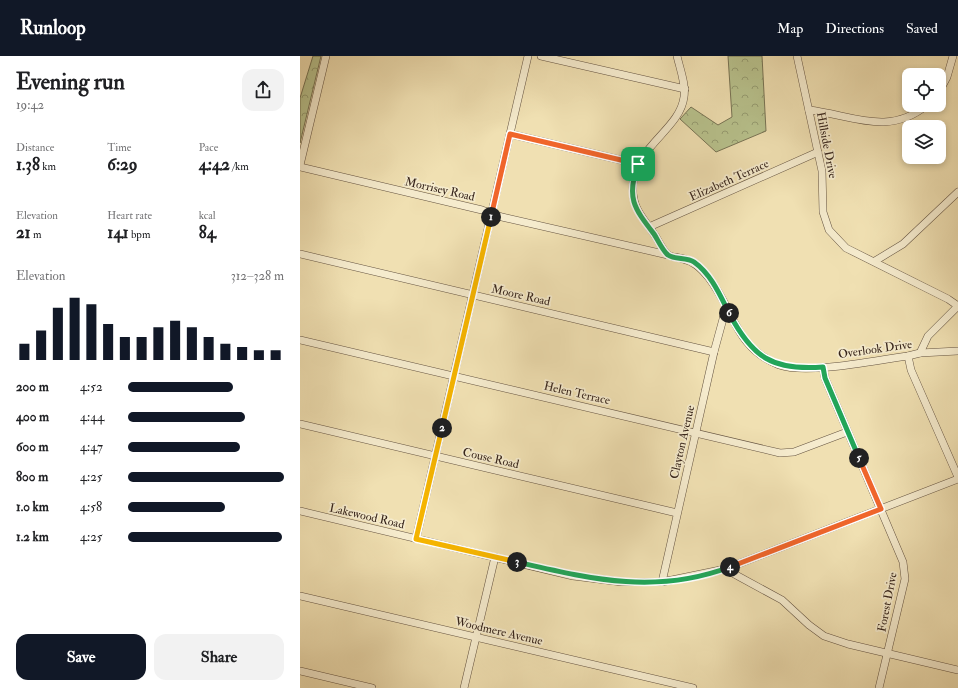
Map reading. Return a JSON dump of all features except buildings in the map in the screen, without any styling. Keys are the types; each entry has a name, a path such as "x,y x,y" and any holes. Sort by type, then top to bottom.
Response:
{"street":[{"path":"300,166 326,56"},
{"path":"416,539 528,56"},
{"path":"541,56 685,89"},
{"path":"668,255 641,218 634,200 633,182 638,164 643,155 682,109 685,89 677,56"},
{"name":"Hillside Drive","path":"797,56 818,152 823,180 823,212 829,230 846,248 875,260 892,271 948,299 958,306"},
{"path":"946,79 953,57"},
{"path":"809,110 880,123 902,119 914,112"},
{"path":"510,134 638,164"},
{"name":"Elizabeth Terrace","path":"649,227 818,152"},
{"name":"Morrisey Road","path":"300,166 668,255"},
{"path":"875,260 903,244 958,192"},
{"name":"Moore Road","path":"300,254 714,352"},
{"name":"Overlook Drive","path":"668,255 695,263 716,288 739,333 747,343 767,359 793,368 823,367 908,356 920,353 928,336 958,306"},
{"name":"Clayton Avenue","path":"662,582 714,352 726,308"},
{"name":"Helen Terrace","path":"300,340 788,453 847,432"},
{"path":"920,353 958,351"},
{"path":"908,356 911,370 958,478"},
{"name":"Forest Drive","path":"823,367 825,378 903,562 905,571 905,579 879,688"},
{"name":"Couse Road","path":"300,424 677,513"},
{"name":"Lakewood Road","path":"300,512 600,580 622,582 662,582 725,568 958,478"},
{"path":"464,688 495,557"},
{"path":"725,568 782,600 809,625 824,636 848,644 958,670"},
{"name":"Woodmere Avenue","path":"300,596 693,688"},
{"path":"300,671 372,688"}],"green space":[{"path":"313,56 321,56 300,143 300,98"},
{"path":"728,56 762,56 766,131 716,152 680,119 691,107 718,125 732,117"}],"route":[{"path":"510,134 638,164 634,175 633,191 636,208 641,218 655,235 668,255 692,261 708,277 720,293 739,333 747,343 756,352 780,365 803,369 823,367 825,378 881,509 725,568 705,574 662,582 622,582 573,576 416,539 510,134"}]}
